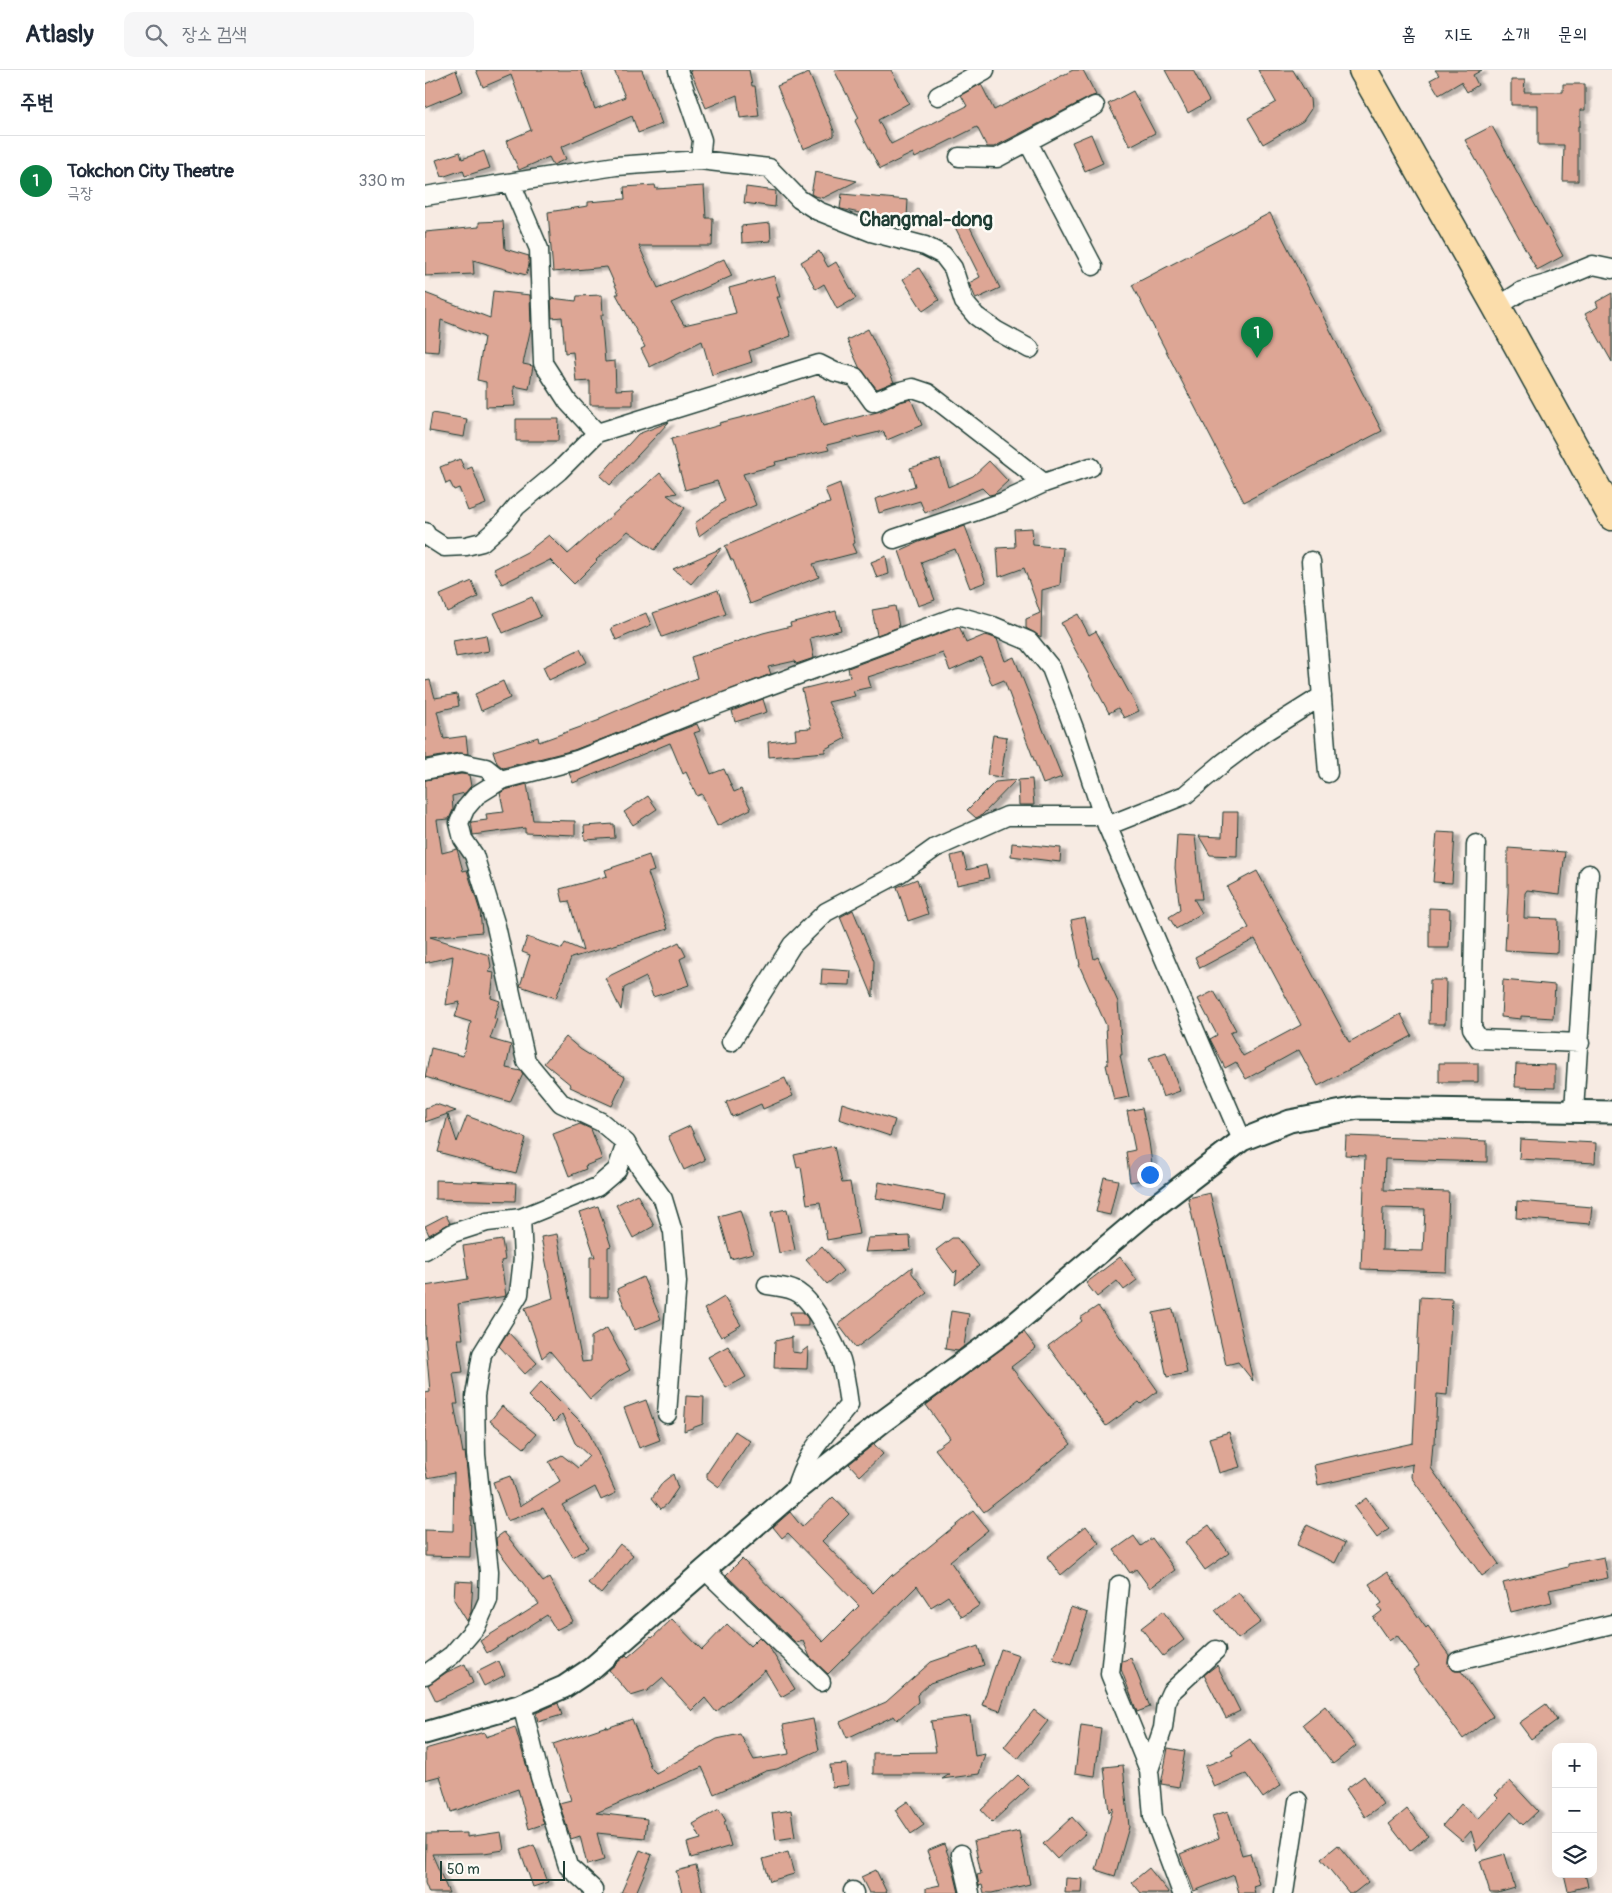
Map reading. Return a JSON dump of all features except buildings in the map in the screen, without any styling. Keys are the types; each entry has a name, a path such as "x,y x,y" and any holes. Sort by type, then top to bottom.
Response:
{"main road":[{"path":"1363,70 1612,516"}],"street":[{"path":"678,70 702,140 700,160"},
{"path":"938,96 985,70"},
{"path":"959,157 997,158 1095,106"},
{"path":"1028,142 1093,266"},
{"path":"425,196 615,166 700,160 769,168 799,199 818,211 871,232 925,246 943,254 953,268 964,302 976,316 997,331 1030,349"},
{"path":"511,183 539,249 543,363 568,402 597,433"},
{"path":"1497,307 1522,292 1550,283 1593,265 1612,269"},
{"path":"425,532 427,536 444,547 466,546 482,542 501,525 517,506 559,471 597,433 819,364 835,372 855,377 873,402 897,392 913,388 928,393 1044,483"},
{"path":"894,539 1003,502 1044,483 1091,467"},
{"path":"1311,560 1328,773"},
{"path":"667,1414 677,1282 673,1232 663,1199 640,1167 626,1143 601,1122 561,1103 526,1061 496,926 474,855 463,839 459,823 465,809 477,795 501,780 577,760 695,712 958,616 993,626 1029,641 1051,668 1075,731 1105,821 1243,1140"},
{"path":"731,1042 792,945 826,912 900,873 935,848 1007,816 1105,821 1185,796 1223,763 1263,733 1322,696"},
{"path":"425,770 461,763 486,768 501,780"},
{"path":"1476,844 1472,1028 1479,1038 1580,1043"},
{"path":"1574,1112 1580,1043 1589,874"},
{"path":"425,1733 522,1705 564,1687 591,1669 795,1491 882,1422 1010,1328 1144,1215 1243,1140 1290,1121 1357,1108 1612,1112"},
{"path":"425,1250 453,1234 487,1222 521,1218 597,1188 617,1170 626,1143"},
{"path":"425,1675 452,1655 476,1627 488,1600 489,1571 476,1455 475,1396 482,1354 519,1294 523,1258 521,1218"},
{"path":"767,1285 787,1288 801,1294 819,1316 840,1359 847,1389 849,1405 811,1452 798,1476 795,1491"},
{"path":"704,1569 821,1682"},
{"path":"1119,1584 1111,1674 1149,1770 1153,1816 1182,1893"},
{"path":"1458,1660 1612,1624"},
{"path":"1149,1770 1163,1728 1166,1703 1171,1692 1216,1650"},
{"path":"522,1705 541,1777 568,1866 593,1889 593,1893"},
{"path":"1285,1893 1298,1802"},
{"path":"961,1854 970,1893"}],"place":[{"name":"Tokchon City Theatre","path":"1257,358"}],"district":[{"name":"Changmal-dong","path":"926,219"}]}
